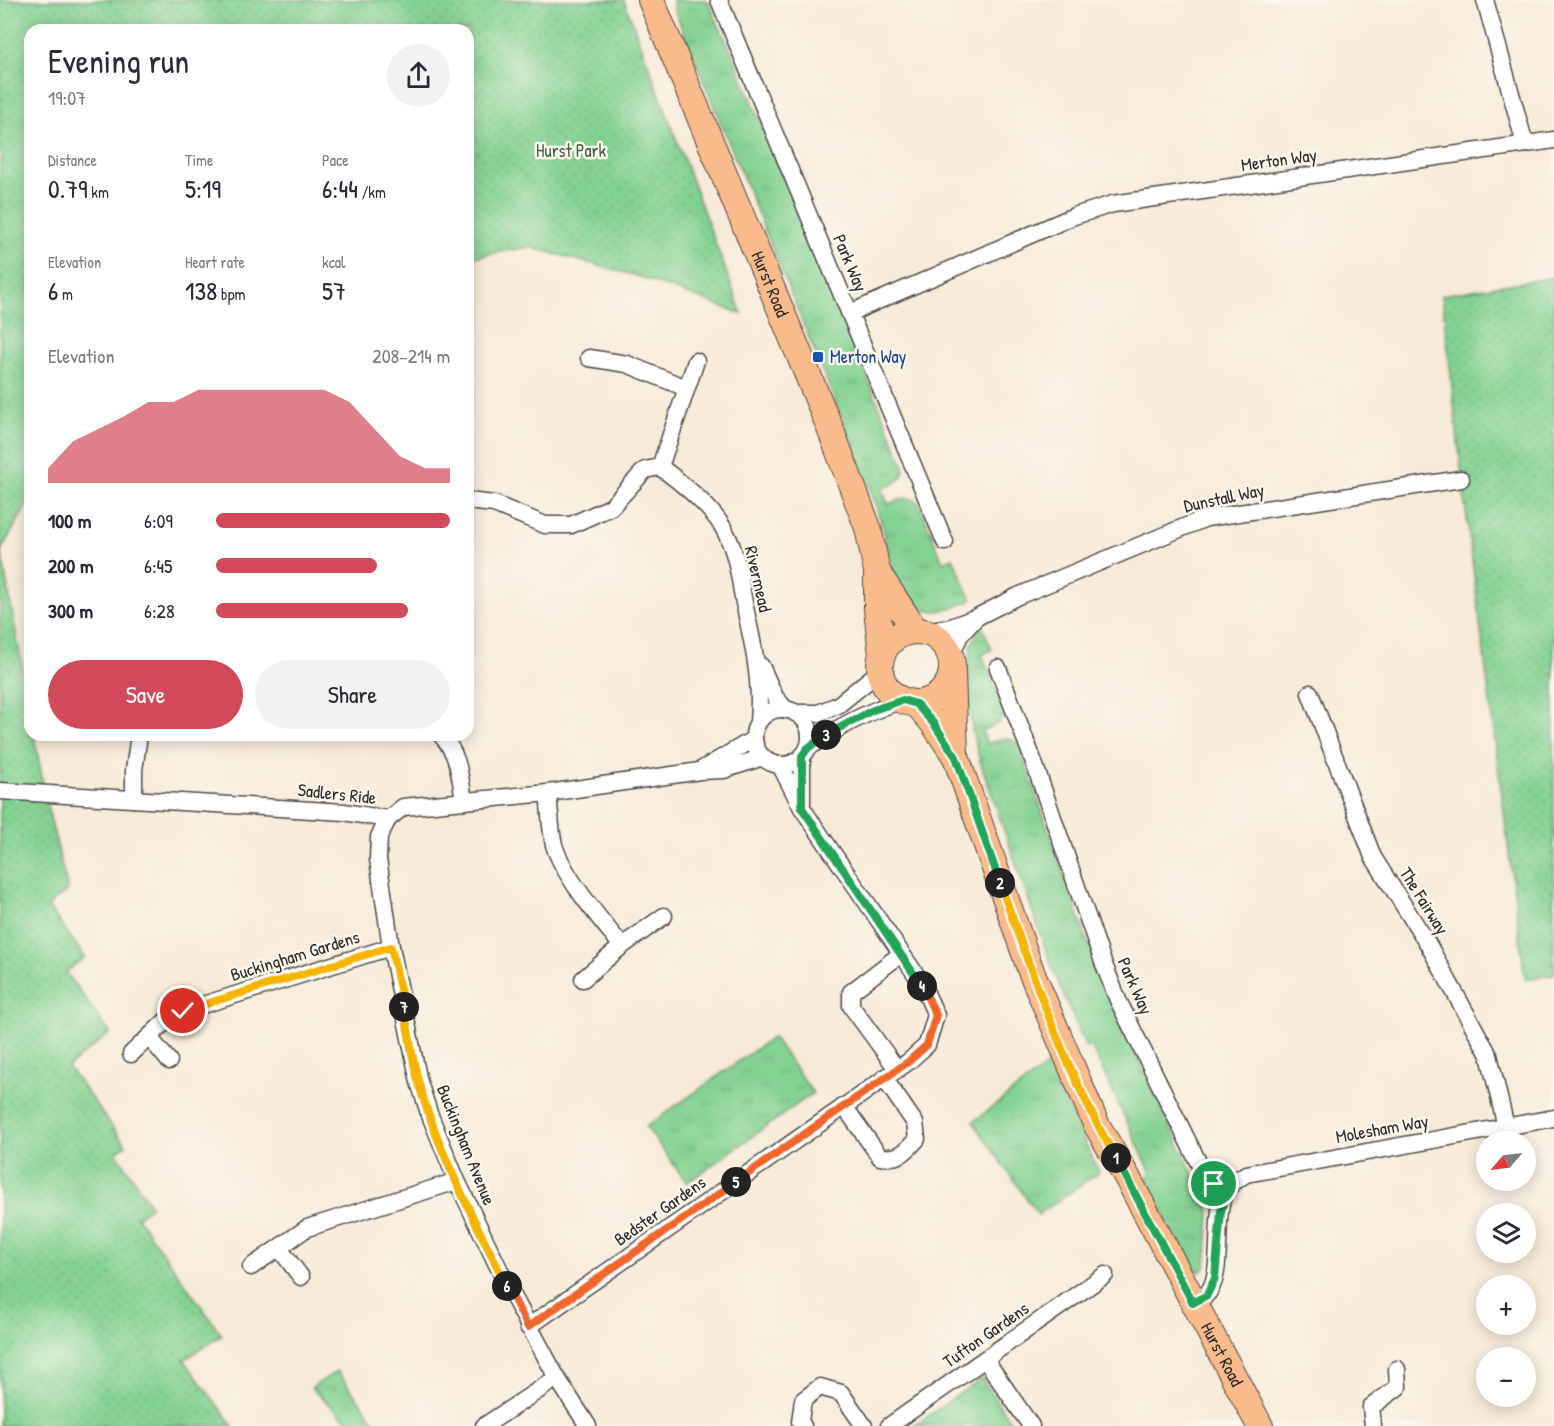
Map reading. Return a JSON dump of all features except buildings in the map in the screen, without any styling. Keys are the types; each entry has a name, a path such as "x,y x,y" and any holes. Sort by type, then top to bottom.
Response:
{"main road":[{"name":"Hurst Road","path":"651,0 828,423 868,528 877,571 881,663"},
{"name":"Hurst Road","path":"877,571 919,631"},
{"path":"919,631 941,640 952,663 949,683 942,693 932,700 910,702 888,689 881,663 888,644 896,637 919,631"},
{"name":"Hurst Road","path":"952,663 952,708 956,757"},
{"name":"Hurst Road","path":"910,702 934,724 956,757 1031,971 1096,1124 1127,1177 1260,1426"}],"street":[{"name":"Park Way","path":"719,0 945,542"},
{"path":"1485,0 1525,144"},
{"name":"Merton Way","path":"850,313 1074,216 1103,207 1554,140"},
{"path":"590,358 627,364 687,388"},
{"path":"474,502 494,504 546,525 571,525 612,507 645,470 660,467 696,362"},
{"name":"Rivermead","path":"660,467 687,486 719,521 734,551 755,655 760,702 758,722"},
{"name":"Dunstall Way","path":"919,631 951,627 977,617 1040,587 1206,518 1461,479"},
{"name":"Dunstall Way","path":"952,663 960,635 977,617"},
{"name":"Rivermead","path":"755,655 776,697 791,711"},
{"path":"881,663 838,705 818,713 770,712 758,722 754,739 755,746 763,757 774,764 788,764 855,718 873,710 910,702"},
{"name":"Park Way","path":"998,668 1118,1000 1204,1174 1225,1193"},
{"name":"The Fairway","path":"1310,693 1373,857 1428,944 1489,1055 1506,1127"},
{"path":"791,711 806,724 810,740 805,752 802,808"},
{"name":"Sadlers Ride","path":"700,771 754,739"},
{"path":"134,799 134,770 138,741"},
{"path":"446,741 455,753 458,762 464,801"},
{"name":"Sadlers Ride","path":"0,791 344,812 388,819 404,807 548,793 700,771 724,770 763,757"},
{"name":"Bedster Gardens","path":"528,1327 890,1074 927,1045 936,1015 921,982 802,808 780,765"},
{"path":"548,793 553,838 559,856 581,895 621,946"},
{"name":"Buckingham Avenue","path":"388,819 379,837 378,859 391,947 419,1082 429,1113 457,1181 528,1327 588,1426"},
{"path":"583,979 621,946 664,916"},
{"name":"Buckingham Gardens","path":"131,1054 169,1018 183,1011 391,947"},
{"path":"844,1106 880,1157 892,1159 907,1151 917,1139 915,1123 851,1006 852,993 901,954"},
{"path":"149,1037 169,1060"},
{"name":"Molesham Way","path":"1225,1193 1232,1183 1246,1174 1554,1118"},
{"path":"251,1267 307,1228 457,1181"},
{"path":"1193,1303 1207,1295 1215,1278 1225,1193"},
{"path":"279,1248 301,1277"},
{"name":"Tufton Gardens","path":"889,1426 1105,1275"},
{"path":"985,1359 1031,1426"},
{"path":"1373,1426 1371,1407 1398,1387 1397,1369"},
{"path":"484,1426 557,1378"},
{"path":"803,1426 800,1422 803,1400 820,1386 841,1393 864,1426"}],"green space":[{"name":"Hurst Park","path":"0,0 624,0 742,314 637,276 529,247 474,257 474,24 24,24 24,510 1,550 24,677 24,741 35,741 48,809 68,890 48,906 85,957 66,972 110,1033 68,1067 126,1145 116,1152 151,1206 137,1217 222,1335 184,1360 233,1426 0,1426"},
{"path":"673,0 707,0 732,53 904,466 900,479 882,489 888,504 907,498 919,503 943,562 953,558 972,600 943,610 928,611 914,606 900,590 866,477 674,9"},
{"path":"1554,277 1554,974 1525,979 1464,496 1442,295"},
{"path":"981,624 992,649 982,655 1005,711 999,722 982,731 987,744 1000,739 1008,739 1019,745 1102,983 1208,1205 1210,1213 1206,1266 1202,1271 1196,1273 1191,1270 1146,1177 1151,1173 1091,1046 1086,1048 1053,970 980,761 969,707 969,660 971,645"},
{"path":"773,1037 813,1093 687,1183 646,1127"},
{"path":"1048,1065 1099,1172 1038,1215 973,1122"},
{"path":"337,1371 378,1426 353,1426 311,1388"},
{"path":"982,1378 1013,1426 914,1426"}],"place":[{"name":"Merton Way","path":"818,357"}],"route":[{"path":"183,1011 391,947 419,1082 429,1113 457,1181 528,1327 908,1062 927,1045 936,1015 921,982 802,808 802,756 808,748 855,718 903,700 916,704 934,724 956,757 1031,971 1063,1049 1096,1124 1127,1177 1193,1303 1207,1295 1215,1278 1225,1193 1214,1184"}]}
